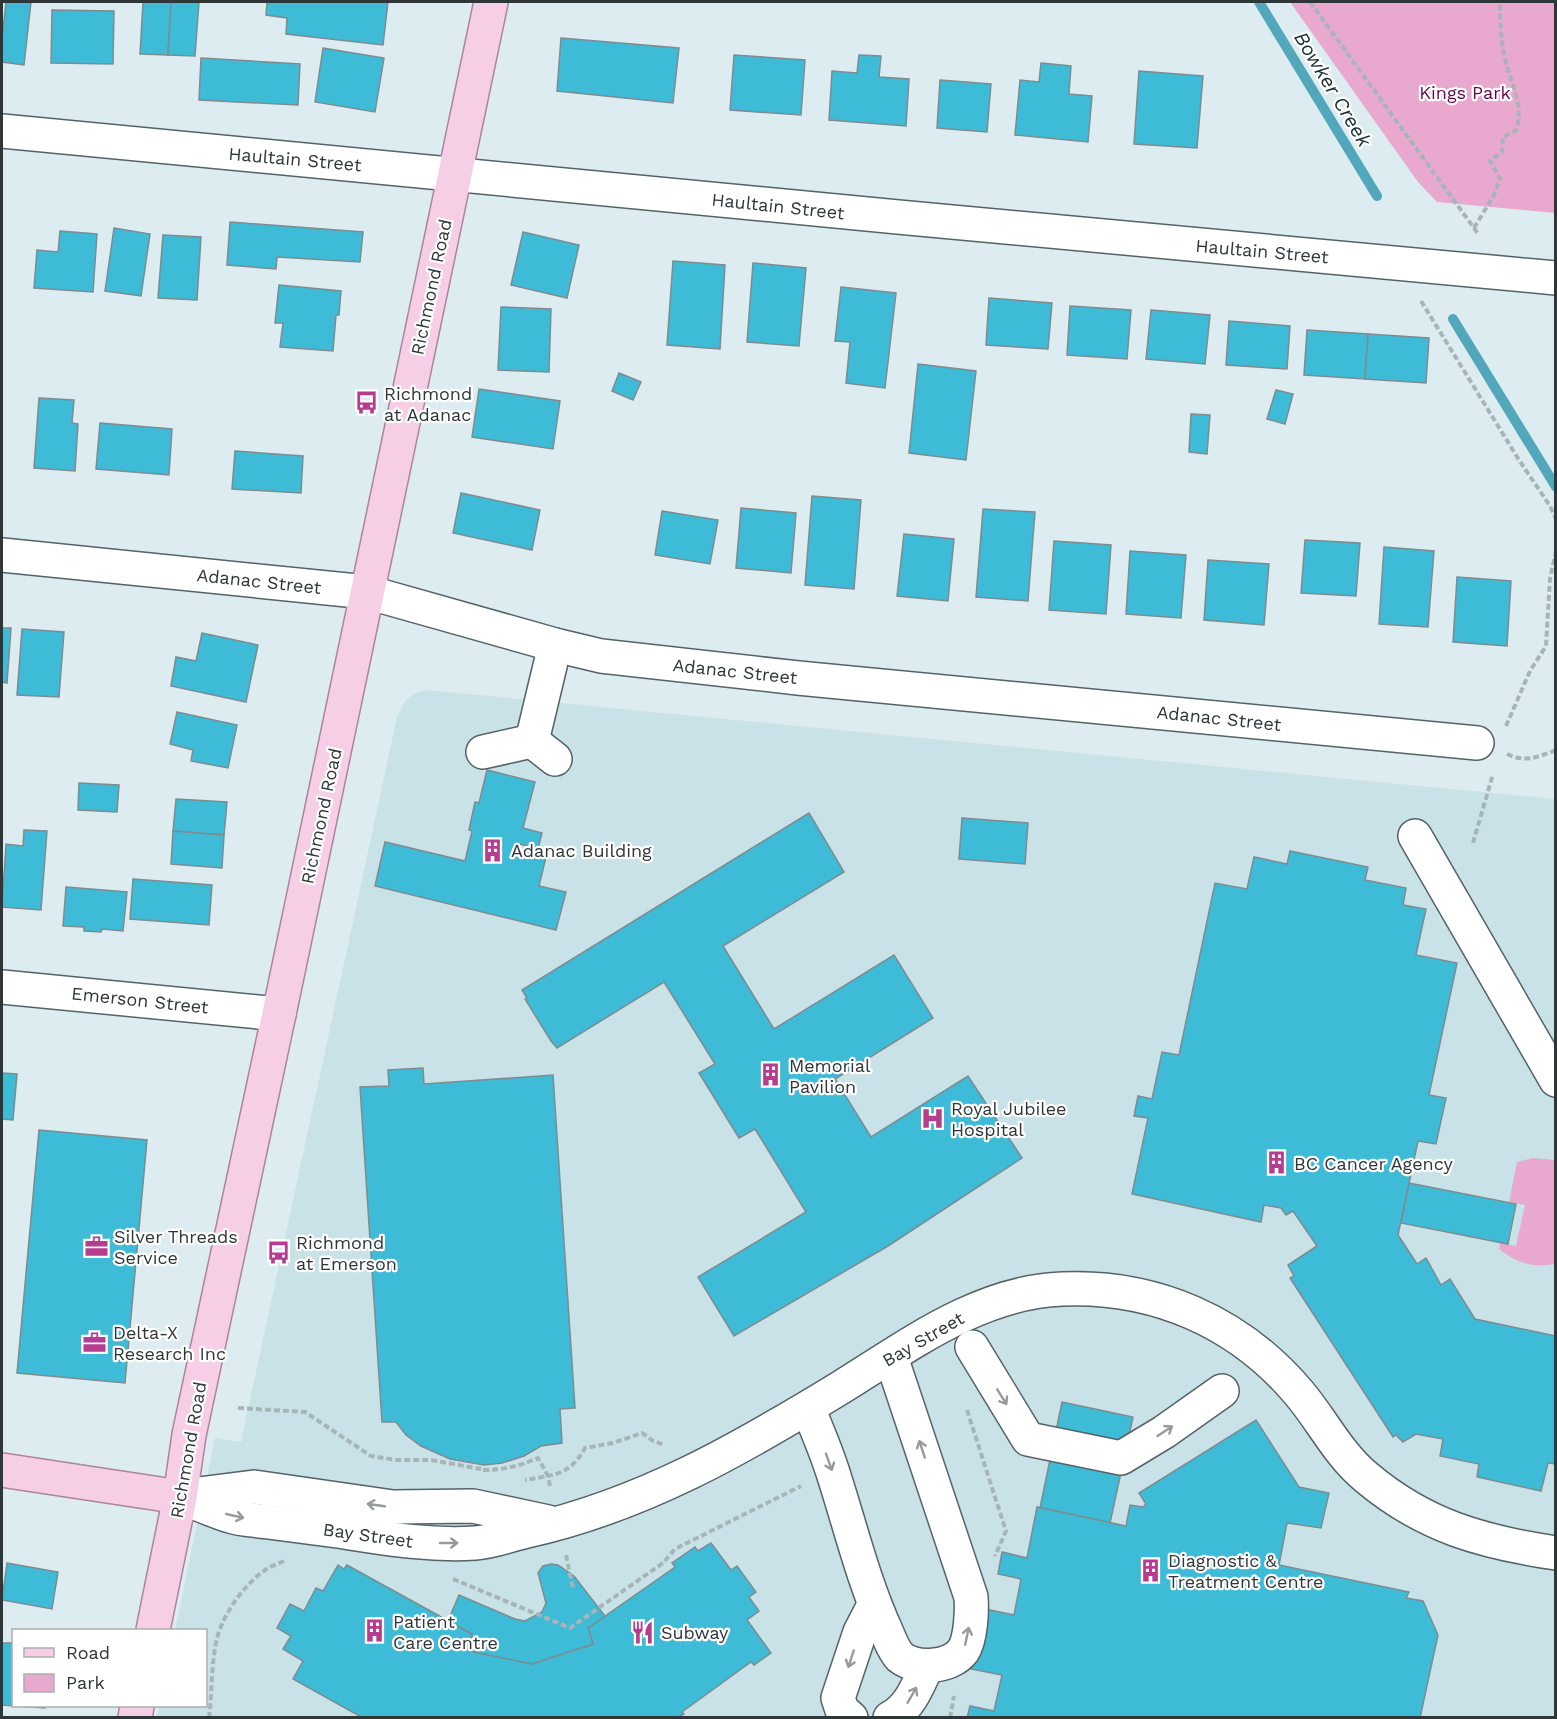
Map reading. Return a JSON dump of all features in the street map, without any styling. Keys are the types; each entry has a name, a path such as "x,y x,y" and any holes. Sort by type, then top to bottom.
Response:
{"main road":[{"name":"Richmond Road","path":"153,1629 180,1497 189,1435 491,2"},
{"name":"Bay Street","path":"2,1470 180,1497"}],"street":[{"name":"Haultain Street","path":"2,131 1556,278"},
{"name":"Adanac Street","path":"2,555 368,592 601,656 786,676 1494,743"},
{"path":"483,752 543,750 555,645"},
{"path":"1415,836 1556,1080"},
{"name":"Emerson Street","path":"2,987 279,1014"},
{"name":"Bay Street","path":"180,1497 254,1487 393,1507 473,1506 558,1524 626,1502 691,1473 808,1408 954,1318 1025,1294 1061,1289 1109,1290 1154,1299 1194,1313 1232,1332 1268,1359 1301,1395 1333,1440 1363,1475 1404,1506 1452,1530 1500,1544 1556,1553"},
{"path":"972,1347 1028,1439 1121,1458 1164,1432 1222,1391"},
{"path":"808,1408 830,1465 874,1605 899,1656 911,1663 927,1666 958,1656 965,1648 972,1612 971,1605 891,1357"},
{"path":"851,1718 842,1710 838,1698 860,1632 874,1605"},
{"path":"890,1718 905,1707 927,1666"}],"path":[{"path":"1310,2 1509,274"},
{"path":"1474,228 1494,195 1500,178 1490,161 1502,152 1503,137 1516,130 1520,118 1517,95 1507,66 1500,29 1500,2"},
{"path":"1407,264 1419,299 1556,519"},
{"path":"1556,552 1550,578 1546,645 1530,671 1494,743 1509,756 1539,759 1556,750"},
{"path":"1473,843 1493,772"},
{"path":"966,1407 1006,1530 993,1559"},
{"path":"238,1408 305,1412 371,1456 397,1460 431,1460 483,1470 517,1467 538,1458 548,1476 523,1480"},
{"path":"446,1576 570,1628 663,1563 675,1549 808,1483 830,1465"},
{"path":"483,1470 492,1474"},
{"path":"208,1718 217,1640 228,1613 243,1590 263,1571 295,1556"}],"shaded area":[{"name":"Royal Jubilee Hospital","path":"426,690 1555,799 1555,1717 157,1718 159,1707 207,1707 207,1629 175,1629 215,1438 241,1442 397,717 406,700 415,693"}],"green space":[{"name":"Kings Park","path":"1290,2 1555,2 1555,213 1437,202 1418,182"},
{"path":"1533,1158 1555,1160 1555,1264 1525,1263 1499,1249 1500,1243 1516,1246 1525,1205 1509,1202 1517,1162"}],"building":[{"path":"6,2 31,2 24,65 2,62"},
{"path":"143,2 171,2 168,55 140,54"},
{"path":"171,2 199,2 195,56 168,55"},
{"path":"267,2 388,2 383,45 286,34 287,18 266,15"},
{"path":"52,10 114,11 113,64 51,63"},
{"path":"561,38 679,48 673,103 557,91"},
{"path":"323,48 384,58 375,112 315,102"},
{"path":"734,55 805,60 801,115 730,110"},
{"path":"859,55 881,56 879,77 909,79 906,126 829,120 832,71 857,73"},
{"path":"201,58 300,64 298,105 199,100"},
{"path":"1041,63 1071,66 1069,94 1092,96 1088,142 1015,135 1020,80 1039,82"},
{"path":"1139,71 1203,76 1197,148 1134,144"},
{"path":"940,80 991,84 987,132 937,128"},
{"path":"230,222 363,232 360,262 277,257 276,269 227,265"},
{"path":"114,228 150,234 141,296 105,291"},
{"path":"60,231 97,234 93,292 34,288 37,250 58,252"},
{"path":"523,232 579,245 567,298 511,285"},
{"path":"163,235 201,237 197,300 158,298"},
{"path":"673,261 725,265 720,349 667,345"},
{"path":"753,263 806,268 799,346 747,342"},
{"path":"279,285 341,291 333,351 280,347 283,323 275,323"},
{"path":"841,287 896,293 885,388 846,383 850,342 835,341"},
{"path":"989,298 1052,303 1048,349 986,345"},
{"path":"1070,306 1131,310 1127,359 1067,355"},
{"path":"501,307 551,309 549,372 498,370"},
{"path":"1151,310 1210,315 1205,364 1146,359"},
{"path":"1229,321 1290,326 1287,369 1226,365"},
{"path":"1307,330 1368,334 1365,379 1304,375"},
{"path":"1368,334 1429,338 1426,383 1365,379"},
{"path":"918,364 976,371 966,460 909,453"},
{"path":"619,373 641,382 633,400 612,391"},
{"path":"479,389 560,401 553,449 472,437"},
{"path":"1276,390 1293,394 1285,424 1267,419"},
{"path":"39,398 74,400 72,423 78,424 75,471 34,468"},
{"path":"1191,414 1210,415 1207,454 1189,452"},
{"path":"100,423 172,429 169,475 96,469"},
{"path":"235,451 303,456 301,493 232,489"},
{"path":"461,493 540,510 532,550 453,533"},
{"path":"812,496 861,500 854,589 805,585"},
{"path":"741,508 796,513 791,573 736,568"},
{"path":"983,509 1035,512 1028,601 976,597"},
{"path":"662,511 718,520 710,564 655,555"},
{"path":"904,534 954,539 948,601 897,596"},
{"path":"1305,540 1360,543 1356,596 1301,593"},
{"path":"1054,541 1111,545 1106,614 1049,610"},
{"path":"1384,547 1434,551 1428,627 1379,624"},
{"path":"1130,551 1186,555 1181,618 1126,614"},
{"path":"1208,560 1269,564 1264,625 1204,620"},
{"path":"1457,577 1511,581 1507,646 1453,642"},
{"path":"2,628 11,628 7,683 2,682"},
{"path":"22,629 64,632 59,697 17,695"},
{"path":"202,633 258,645 246,702 171,686 176,657 196,661"},
{"path":"177,712 237,725 228,768 191,761 193,750 170,744"},
{"name":"Adanac Building","path":"487,770 535,782 523,828 542,833 538,849 520,844 518,850 546,857 539,886 566,892 556,930 375,886 385,842 465,861 472,831 469,830 475,802 479,803"},
{"path":"79,783 119,785 117,812 78,810"},
{"path":"176,799 227,802 224,835 173,831"},
{"name":"Memorial Pavilion","path":"809,813 844,872 723,946 774,1029 894,955 933,1018 835,1079 871,1137 968,1076 1022,1158 888,1246 734,1336 698,1277 806,1212 755,1129 739,1138 699,1073 715,1064 664,982 557,1048 525,999 527,998 522,990"},
{"path":"962,818 1028,823 1025,864 959,859"},
{"path":"24,830 47,831 41,910 2,907 6,844 23,846"},
{"path":"173,831 224,835 222,868 171,864"},
{"name":"BC Cancer Agency","path":"1290,851 1368,867 1365,880 1406,888 1403,905 1426,909 1416,955 1457,963 1429,1095 1446,1098 1436,1144 1418,1141 1398,1235 1417,1264 1426,1258 1441,1285 1450,1279 1475,1319 1556,1336 1556,1464 1548,1463 1541,1491 1477,1477 1479,1464 1440,1456 1443,1439 1416,1434 1403,1442 1396,1435 1393,1437 1290,1278 1294,1276 1288,1265 1317,1246 1293,1211 1286,1215 1281,1208 1264,1205 1261,1222 1132,1194 1148,1118 1134,1116 1138,1096 1152,1099 1162,1052 1179,1055 1215,883 1247,889 1254,857 1287,864"},
{"path":"133,879 212,885 209,925 130,919"},
{"path":"66,887 127,892 123,931 102,929 101,932 84,931 84,927 63,926"},
{"path":"423,1068 424,1084 553,1075 575,1408 560,1409 562,1443 541,1446 524,1456 502,1463 484,1465 450,1459 421,1446 406,1435 396,1422 382,1422 360,1087 389,1086 388,1070"},
{"path":"2,1073 17,1074 13,1120 2,1119"},
{"path":"39,1130 147,1140 125,1383 17,1373"},
{"path":"1409,1183 1516,1204 1508,1244 1401,1223"},
{"path":"1062,1402 1133,1417 1110,1523 1040,1508"},
{"name":"Diagnostic & Treatment Centre","path":"1256,1420 1299,1487 1329,1493 1321,1528 1287,1523 1279,1565 1409,1592 1406,1598 1423,1601 1438,1635 1420,1718 967,1718 970,1706 994,1711 1002,1675 966,1668 980,1608 1014,1615 1021,1579 998,1574 1002,1552 1027,1558 1037,1507 1126,1526 1130,1505 1143,1507 1146,1504 1139,1493"},
{"name":"Patient Care Centre","path":"711,1543 731,1570 737,1566 756,1592 749,1597 759,1611 747,1620 771,1653 754,1665 751,1662 676,1718 363,1718 293,1679 303,1661 283,1649 291,1636 277,1628 290,1604 304,1611 316,1588 323,1591 338,1565 344,1569 347,1565 472,1634 469,1651 532,1664 593,1644 588,1628 675,1567 672,1563 695,1547 698,1551"},
{"path":"7,1563 58,1572 52,1609 2,1600"},
{"path":"558,1565 574,1576 605,1616 588,1628 593,1644 532,1664 469,1651 472,1634 448,1621 459,1595 515,1619 525,1621 542,1612 546,1603 538,1573 543,1566"},
{"path":"2,1643 12,1643 12,1706 2,1705"}],"waterway":[{"name":"Bowker Creek","path":"1259,2 1377,196"},
{"name":"Bowker Creek","path":"1453,319 1556,487"}],"place":[{"name":"Richmond at Adanac","path":"366,403"},
{"name":"Adanac Building","path":"493,850"},
{"name":"Memorial Pavilion","path":"771,1075"},
{"name":"Royal Jubilee Hospital","path":"933,1118"},
{"name":"BC Cancer Agency","path":"1276,1163"},
{"name":"Silver Threads Service","path":"96,1246"},
{"name":"Richmond at Emerson","path":"278,1252"},
{"name":"Delta-X Research Inc","path":"95,1342"},
{"name":"Diagnostic & Treatment Centre","path":"1150,1570"},
{"name":"Patient Care Centre","path":"375,1631"},
{"name":"Subway","path":"643,1632"}]}
